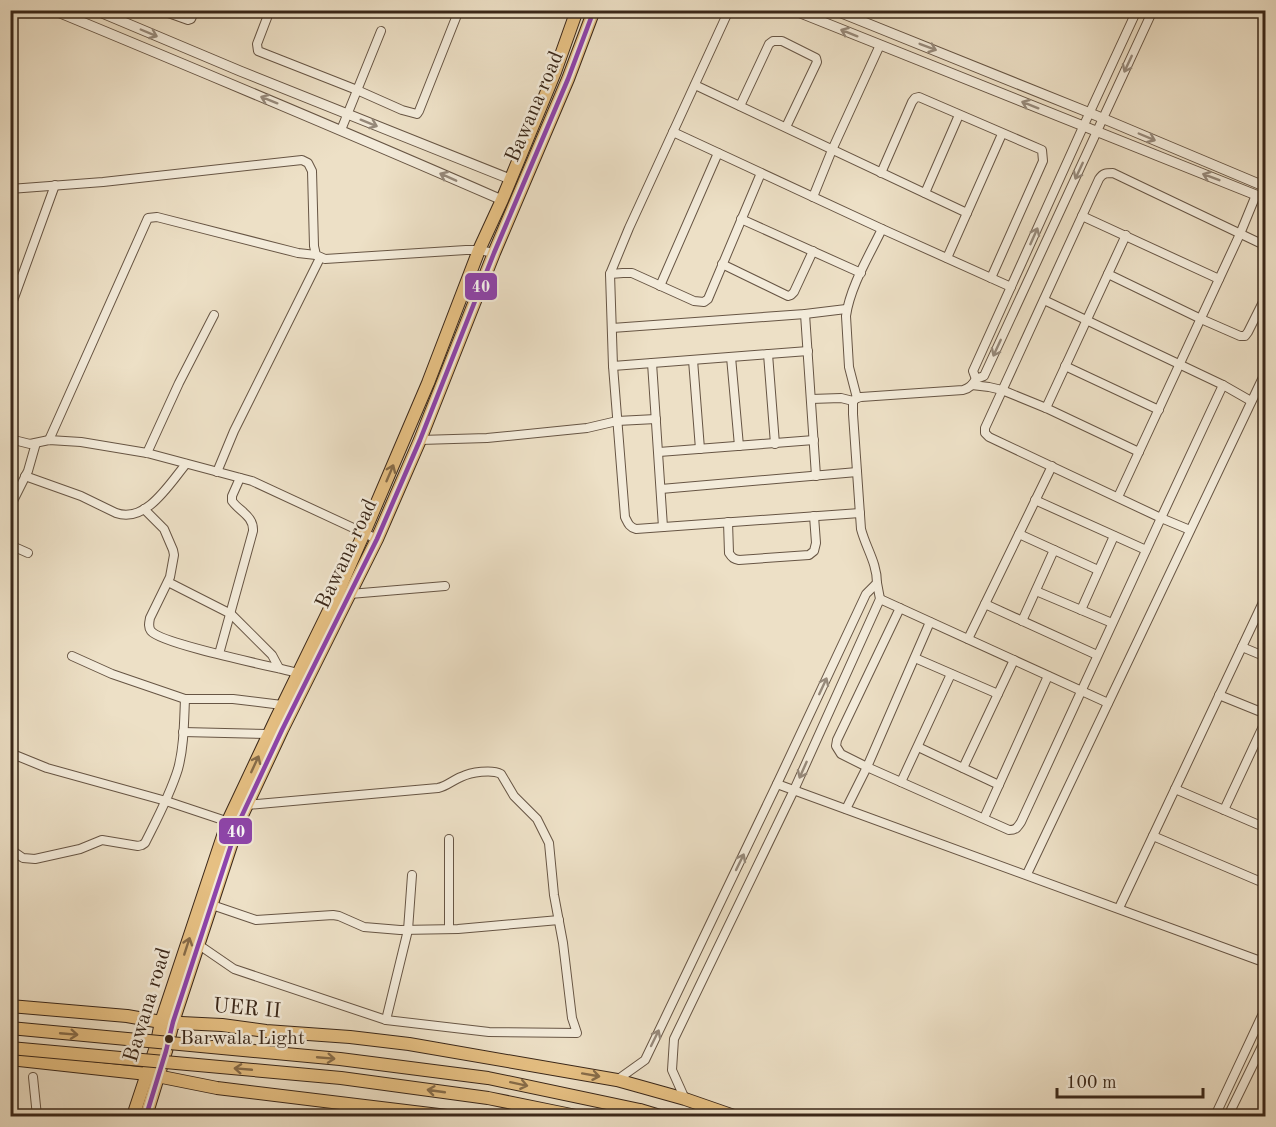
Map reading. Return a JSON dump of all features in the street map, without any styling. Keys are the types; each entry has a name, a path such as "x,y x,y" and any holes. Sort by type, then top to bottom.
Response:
{"main road":[{"name":"Bawana road","path":"133,1116 166,1051 167,1022 233,823 282,705 364,534 428,383 479,250 555,72 578,10"},
{"name":"Bawana road","path":"167,1022 199,945 228,851 233,823 247,805 350,594 420,440 594,10"},
{"name":"UER II","path":"10,1006 409,1044 617,1080 734,1116"},
{"path":"10,1029 340,1059 488,1078 660,1116"},
{"path":"10,1048 341,1078 488,1098 576,1116"},
{"path":"10,1059 152,1076 217,1088 447,1116"},
{"name":"Bawana road","path":"146,1116 152,1076"}],"street":[{"path":"53,10 72,14 502,200"},
{"path":"95,10 240,71 510,179"},
{"path":"160,10 188,20 191,19 195,10"},
{"path":"270,10 257,44 258,51 402,110 417,114 459,10"},
{"path":"729,10 610,274 613,366 625,517 632,528 636,529 860,513"},
{"path":"793,10 1261,197 1240,234 1118,497"},
{"path":"834,10 1103,118 1266,187"},
{"path":"974,382 973,371 1137,10"},
{"path":"811,399 855,400 956,390 968,388 984,376 1153,10"},
{"path":"341,130 381,31"},
{"path":"740,106 769,44 773,41 782,42 816,58 817,62 786,127"},
{"path":"813,197 880,45"},
{"path":"695,85 967,213"},
{"path":"881,173 912,102 919,96 1042,150 1043,161 991,278"},
{"path":"925,193 959,115"},
{"path":"673,132 882,230 1011,287"},
{"path":"947,258 1002,134"},
{"path":"660,286 718,153"},
{"path":"10,189 103,182 302,160 308,163 312,171 314,246 318,257 234,430 217,472"},
{"path":"610,274 632,273 694,301 704,302 708,299 761,173"},
{"path":"1190,530 989,437 986,434 986,423 1102,175 1113,173 1266,246"},
{"path":"10,309 55,185"},
{"path":"1082,216 1219,279"},
{"path":"50,440 148,218 157,217 325,259 466,249 494,254"},
{"path":"741,219 861,273"},
{"path":"686,1100 672,1070 674,1039 794,789 880,599 876,567 863,538 860,513 853,414 855,400 849,367 846,309 882,230"},
{"path":"1046,408 1126,235"},
{"path":"722,264 783,294 791,295 813,251"},
{"path":"1108,274 1236,335 1245,336 1266,296"},
{"path":"1044,300 1223,385 1251,401"},
{"path":"612,328 846,309"},
{"path":"805,314 816,476"},
{"path":"147,453 214,315"},
{"path":"613,366 808,351"},
{"path":"768,354 775,444"},
{"path":"731,357 739,446"},
{"path":"693,360 700,449"},
{"path":"652,363 663,527"},
{"path":"1065,366 1159,410"},
{"path":"1028,874 1266,371"},
{"path":"974,382 1002,390 1046,408 1139,452"},
{"path":"900,609 836,746 841,754 867,767 1009,830 1014,830 1017,828 1223,385"},
{"path":"420,440 498,437 587,428 617,421 656,419"},
{"path":"10,439 36,443 50,440 81,442 147,453 240,478 259,484 376,539"},
{"path":"658,453 814,440"},
{"path":"10,507 25,476 36,443"},
{"path":"25,476 81,496 121,515 130,515 158,499 186,464"},
{"path":"968,639 1052,466"},
{"path":"661,489 857,472"},
{"path":"219,654 253,526 249,518 232,501 240,478"},
{"path":"1035,500 1146,550"},
{"path":"144,509 165,530 173,550 173,563 168,582 150,618 149,625 153,634 178,644 298,673"},
{"path":"728,522 729,553 735,559 740,560 809,555 814,551 816,543 814,516"},
{"path":"1019,534 1098,570"},
{"path":"1081,610 1114,536"},
{"path":"10,545 28,553"},
{"path":"1022,621 1054,550"},
{"path":"168,582 231,614 272,655 279,668"},
{"path":"617,1080 645,1060 864,598 877,583"},
{"path":"350,594 446,586"},
{"path":"1036,591 1112,622"},
{"path":"880,599 1108,703"},
{"path":"1119,908 1265,599"},
{"path":"985,604 1097,656"},
{"path":"846,809 867,767 930,622"},
{"path":"1242,647 1266,657"},
{"path":"72,656 112,674 185,699 233,699 282,705"},
{"path":"915,658 998,694"},
{"path":"963,768 1014,660"},
{"path":"902,782 951,674"},
{"path":"984,818 1048,676"},
{"path":"1219,695 1266,714"},
{"path":"10,849 23,858 35,859 80,849 102,840 142,845 145,843 166,801 178,768 185,699"},
{"path":"1224,810 1266,720"},
{"path":"183,732 269,734"},
{"path":"918,747 999,785"},
{"path":"10,753 47,768 166,801 233,823"},
{"path":"199,945 234,969 386,1020 489,1032 577,1034 572,1018 550,852 546,837 537,819 514,796 505,778 497,771 463,776 438,788 247,805"},
{"path":"777,783 1266,963"},
{"path":"1175,789 1265,828"},
{"path":"1153,836 1266,884"},
{"path":"449,839 449,929"},
{"path":"386,1020 408,930 412,875"},
{"path":"212,905 256,920 333,915 364,927 408,930 559,920"},
{"path":"1215,1116 1266,1007"},
{"path":"1228,1116 1266,1038"},
{"path":"33,1077 37,1116"}],"transit line":[{"name":"40","path":"146,1116 173,1022 238,824 377,539 420,440 594,10"}],"place":[{"name":"Barwala Light","path":"169,1039"}]}
